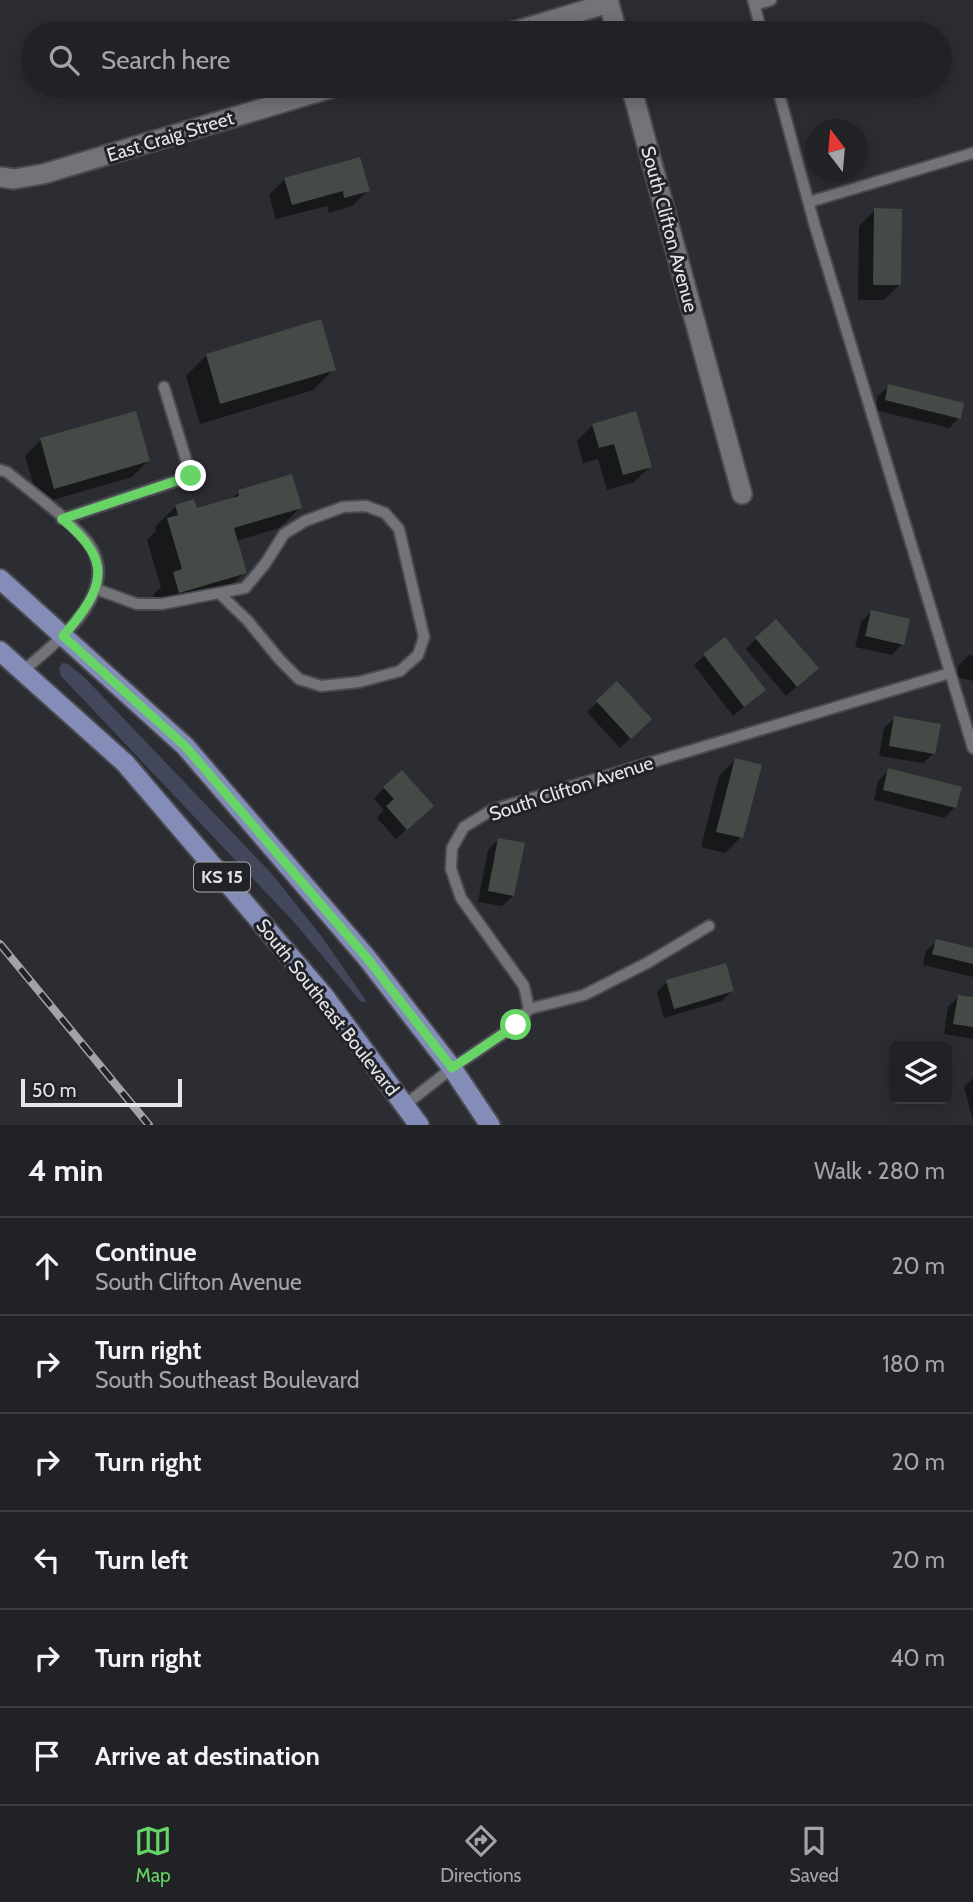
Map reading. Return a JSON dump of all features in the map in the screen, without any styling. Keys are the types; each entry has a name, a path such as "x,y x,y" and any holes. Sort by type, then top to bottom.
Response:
{"main road":[{"name":"KS 15","path":"0,579 185,746 367,958 452,1068 490,1125"},
{"name":"South Southeast Boulevard","path":"0,651 125,763 324,996 419,1125"}],"street":[{"path":"546,21 608,1 614,21"},
{"name":"East Craig Street","path":"0,177 14,179 43,174 298,98"},
{"name":"South Clifton Avenue","path":"634,98 742,494"}],"lane":[{"path":"759,21 754,2 771,0"},
{"path":"780,98 808,202 973,748"},
{"path":"808,202 973,153"},
{"path":"62,519 191,476 164,387"},
{"path":"0,470 7,472 88,543 99,575 96,589 86,608 63,636 23,671"},
{"path":"96,589 137,604 162,604 245,587 265,564 284,534 305,521 343,507 366,506 385,513 399,529 424,637 418,656 400,671 359,682 321,687 299,679 248,621 220,594"},
{"name":"South Clifton Avenue","path":"529,1009 524,986 461,898 451,869 452,848 464,827 492,810 950,673"},
{"path":"405,1105 452,1068 516,1025 529,1009 584,995 648,963 709,926"}],"shaded area":[{"path":"62,663 68,664 84,677 272,874 322,937 367,1002 360,1001 293,921 61,676 59,668"}],"building":[{"path":"360,157 370,191 344,198 343,191 292,205 284,178"},
{"path":"874,208 902,209 901,285 873,285"},
{"path":"321,319 336,370 220,404 206,354"},
{"path":"888,384 964,403 961,419 885,400"},
{"path":"136,411 150,461 54,489 40,438"},
{"path":"636,411 652,467 623,475 614,444 599,448 592,424"},
{"path":"292,474 302,508 234,528 247,573 179,593 173,572 182,569 167,518 178,515 175,505 194,499 197,508 239,496 238,490"},
{"path":"871,610 910,619 904,645 865,636"},
{"path":"776,619 819,668 797,687 755,638"},
{"path":"725,637 766,690 744,707 703,654"},
{"path":"617,681 652,719 631,739 596,701"},
{"path":"894,716 941,724 935,754 889,746"},
{"path":"735,758 762,765 743,838 716,832"},
{"path":"888,768 962,787 956,808 883,790"},
{"path":"402,770 434,806 407,830 386,806 394,799 383,787"},
{"path":"498,838 525,843 514,896 488,891"},
{"path":"936,939 973,948 973,964 932,954"},
{"path":"726,963 734,991 674,1009 666,980"},
{"path":"958,995 973,997 973,1027 953,1024"}],"railway":[{"path":"0,944 149,1125"}],"route":[{"path":"191,476 62,519 88,543 99,575 96,589 86,608 63,636 185,746 367,958 452,1068 516,1025"}]}
